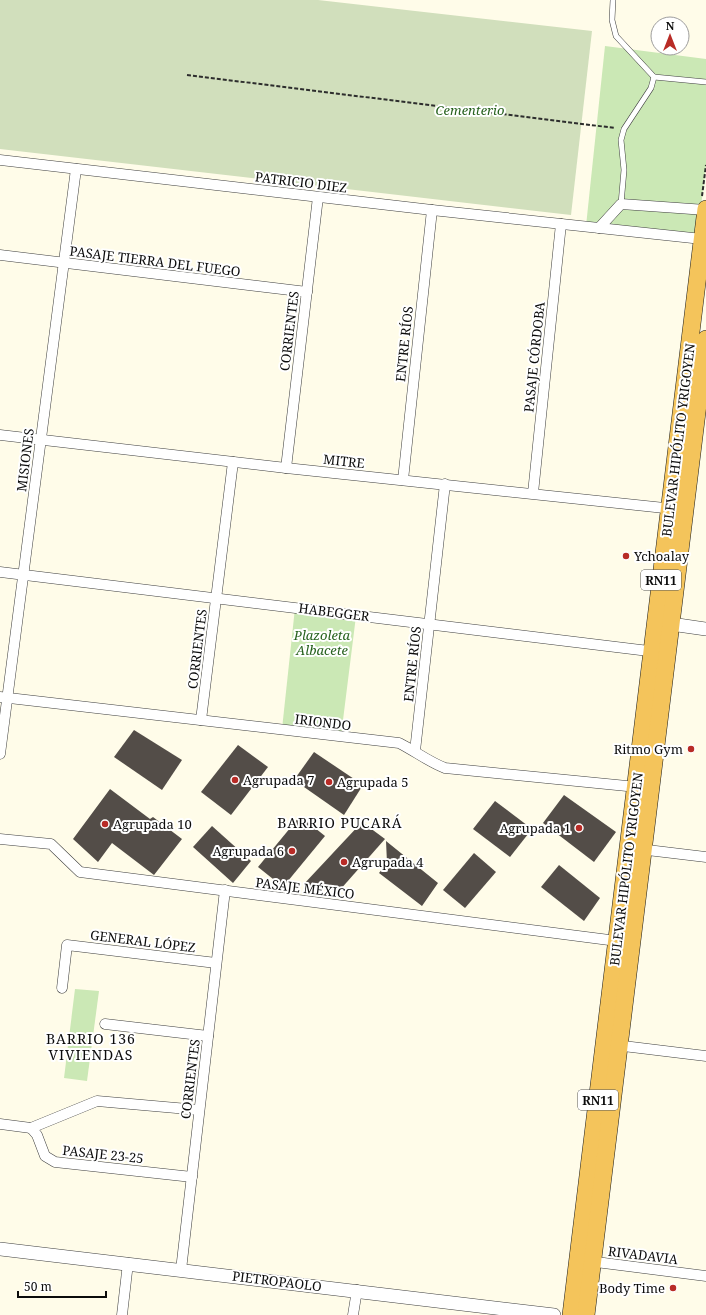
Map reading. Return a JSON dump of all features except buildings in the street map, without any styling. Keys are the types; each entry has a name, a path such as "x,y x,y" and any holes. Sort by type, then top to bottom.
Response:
{"highway":[{"name":"BULEVAR HIPÓLITO YRIGOYEN","path":"694,427 702,239 706,210"},
{"name":"BULEVAR HIPÓLITO YRIGOYEN","path":"571,1315 585,1261 677,509 694,427 706,338"},
{"name":"BULEVAR HIPÓLITO YRIGOYEN","path":"612,1044 617,941 636,849 637,787 660,652 671,624 677,509"},
{"name":"BULEVAR HIPÓLITO YRIGOYEN","path":"585,1261 586,1315"}],"street":[{"name":"PATRICIO DIEZ","path":"0,160 432,210 702,239"},
{"name":"MISIONES","path":"0,754 4,698 23,575 76,169"},
{"name":"CORRIENTES","path":"286,468 318,197"},
{"path":"599,228 621,204 706,210"},
{"name":"ENTRE RÍOS","path":"403,480 432,210"},
{"name":"PASAJE CÓRDOBA","path":"533,493 561,224"},
{"name":"PASAJE TIERRA DEL FUEGO","path":"0,256 307,292"},
{"name":"MITRE","path":"0,435 286,468 677,509"},
{"name":"CORRIENTES","path":"202,720 233,462"},
{"name":"ENTRE RÍOS","path":"415,751 445,484"},
{"name":"HABEGGER","path":"0,572 660,652"},
{"path":"671,624 706,629"},
{"name":"IRIONDO","path":"4,698 399,743 415,751 430,762 445,768 637,787"},
{"name":"PASAJE MÉXICO","path":"0,839 51,844 80,872 617,941"},
{"path":"636,849 706,858"},
{"name":"CORRIENTES","path":"181,1270 225,890"},
{"name":"GENERAL LÓPEZ","path":"62,988 67,945 216,963"},
{"path":"105,1024 208,1036"},
{"path":"612,1044 706,1056"},
{"path":"0,1124 31,1128 97,1100 199,1110"},
{"name":"PASAJE 23-25","path":"31,1128 37,1134 45,1156 55,1162 192,1176"},
{"name":"PIETROPAOLO","path":"0,1249 357,1290 554,1315"},
{"name":"RIVADAVIA","path":"585,1261 706,1276"},
{"path":"122,1315 128,1263"},
{"path":"354,1315 357,1290"}],"lane":[{"path":"614,0 612,20 616,36 654,77 706,82"},
{"path":"621,204 624,170 621,140 624,129 651,88 654,77"}],"path":[{"path":"187,75 624,129"}],"green space":[{"name":"Cementerio","path":"0,0 318,0 592,31 571,215 0,149"},
{"path":"605,46 650,52 650,56 683,56 706,59 706,165 697,239 586,226"},
{"name":"Plazoleta Albacete","path":"295,608 356,616 341,736 282,729"},
{"path":"75,989 99,991 87,1081 64,1078"}],"place":[{"name":"Ychoalay","path":"626,556"},
{"name":"Ritmo Gym","path":"691,749"},
{"name":"Agrupada 7","path":"235,780"},
{"name":"Agrupada 5","path":"329,782"},
{"name":"Agrupada 10","path":"105,824"},
{"name":"Agrupada 1","path":"579,828"},
{"name":"Agrupada 6","path":"292,851"},
{"name":"Agrupada 4","path":"344,862"},
{"name":"Body Time","path":"673,1288"}],"district":[{"name":"BARRIO PUCARÁ","path":"340,822"},
{"name":"BARRIO 136 VIVIENDAS","path":"91,1046"}]}
